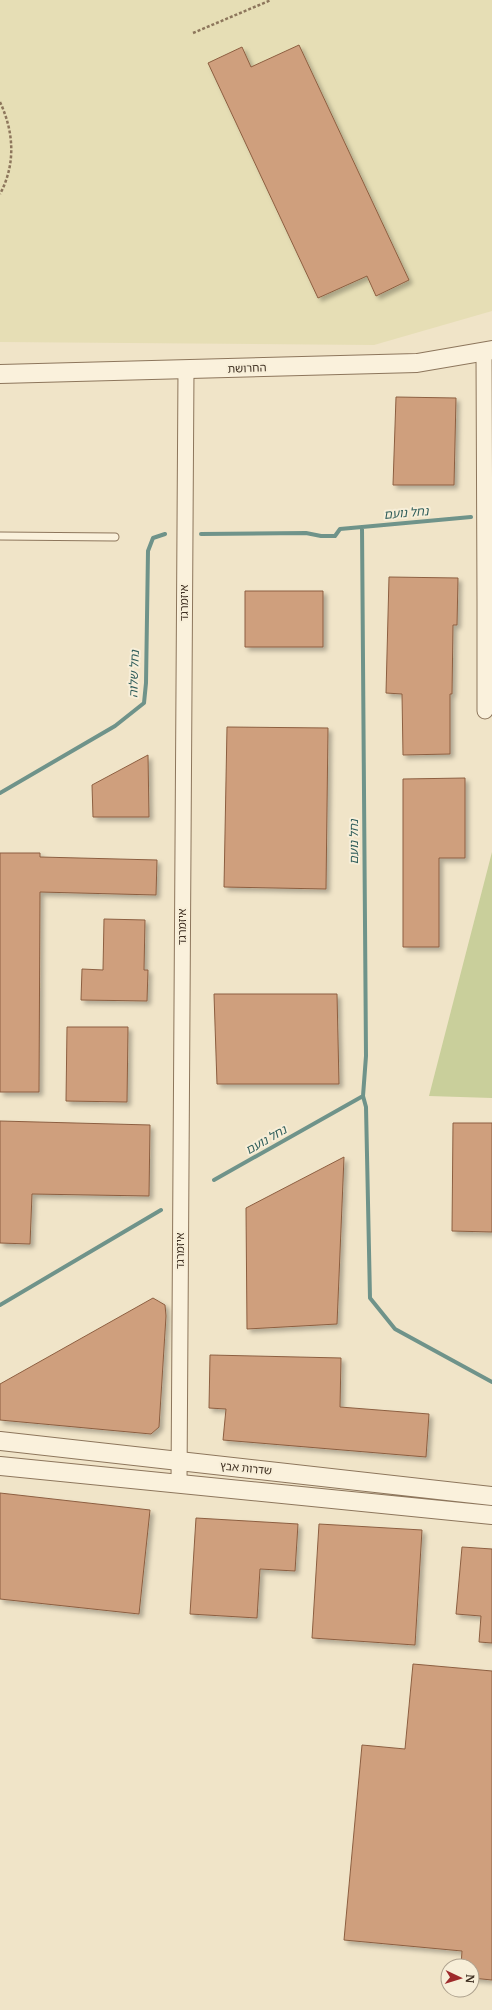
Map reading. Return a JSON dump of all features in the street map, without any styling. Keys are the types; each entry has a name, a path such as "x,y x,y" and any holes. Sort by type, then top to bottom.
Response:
{"street":[{"name":"החרושת","path":"0,374 417,363 488,351"},
{"path":"485,711 488,602 488,351"},
{"name":"איזמרגד","path":"179,1484 186,370"},
{"name":"שדרות אבץ","path":"0,1440 492,1496"},
{"name":"שדרות אבץ","path":"0,1466 492,1515"}],"lane":[{"path":"0,536 115,537"}],"path":[{"path":"194,33 271,0"},
{"path":"0,102 8,124 12,152 10,170 0,194"}],"shaded area":[{"path":"0,0 492,0 492,311 374,345 0,342"}],"green space":[{"path":"492,852 492,1098 429,1096"}],"building":[{"path":"299,45 409,280 376,296 367,276 318,298 208,63 242,47 251,67"},
{"path":"396,397 456,398 454,485 393,485"},
{"path":"389,577 458,578 457,625 453,625 452,694 450,694 450,754 403,755 402,694 386,693"},
{"path":"245,591 323,591 323,647 245,647"},
{"path":"227,727 328,728 326,889 224,887"},
{"path":"148,755 149,817 93,817 92,785"},
{"path":"465,778 465,858 439,858 439,947 403,947 403,779"},
{"path":"0,853 40,853 40,857 157,860 156,895 40,892 39,1092 0,1092"},
{"path":"104,919 145,920 144,970 148,970 147,1001 81,1000 82,969 103,970"},
{"path":"214,994 337,994 339,1084 217,1084"},
{"path":"67,1027 128,1027 127,1102 66,1101"},
{"path":"0,1121 150,1125 149,1196 32,1194 30,1244 0,1243"},
{"path":"453,1123 492,1123 492,1232 452,1231"},
{"path":"344,1157 337,1324 247,1329 246,1208"},
{"path":"153,1298 165,1305 166,1316 159,1427 151,1434 0,1420 0,1384"},
{"path":"210,1355 341,1358 340,1407 429,1414 426,1457 223,1440 226,1409 209,1408"},
{"path":"0,1493 150,1510 139,1614 0,1599"},
{"path":"196,1518 298,1524 295,1571 260,1569 257,1618 190,1614"},
{"path":"319,1524 422,1530 415,1645 312,1638"},
{"path":"462,1547 492,1549 492,1643 479,1642 481,1616 456,1614"},
{"path":"413,1664 492,1671 492,1980 480,1979 480,1958 462,1958 462,1951 344,1940 362,1745 405,1749"}],"waterway":[{"name":"נחל נועם","path":"214,1180 363,1096 366,1056 362,527 471,517"},
{"name":"נחל שלוה","path":"201,534 306,533 321,536 335,536 340,529 362,527"},
{"name":"נחל שלוה","path":"0,793 115,726 144,703 146,683 148,551 153,538 165,534"},
{"path":"363,1096 366,1107 370,1298 395,1329 492,1382"},
{"name":"נחל נועם","path":"0,1305 161,1210"}]}
